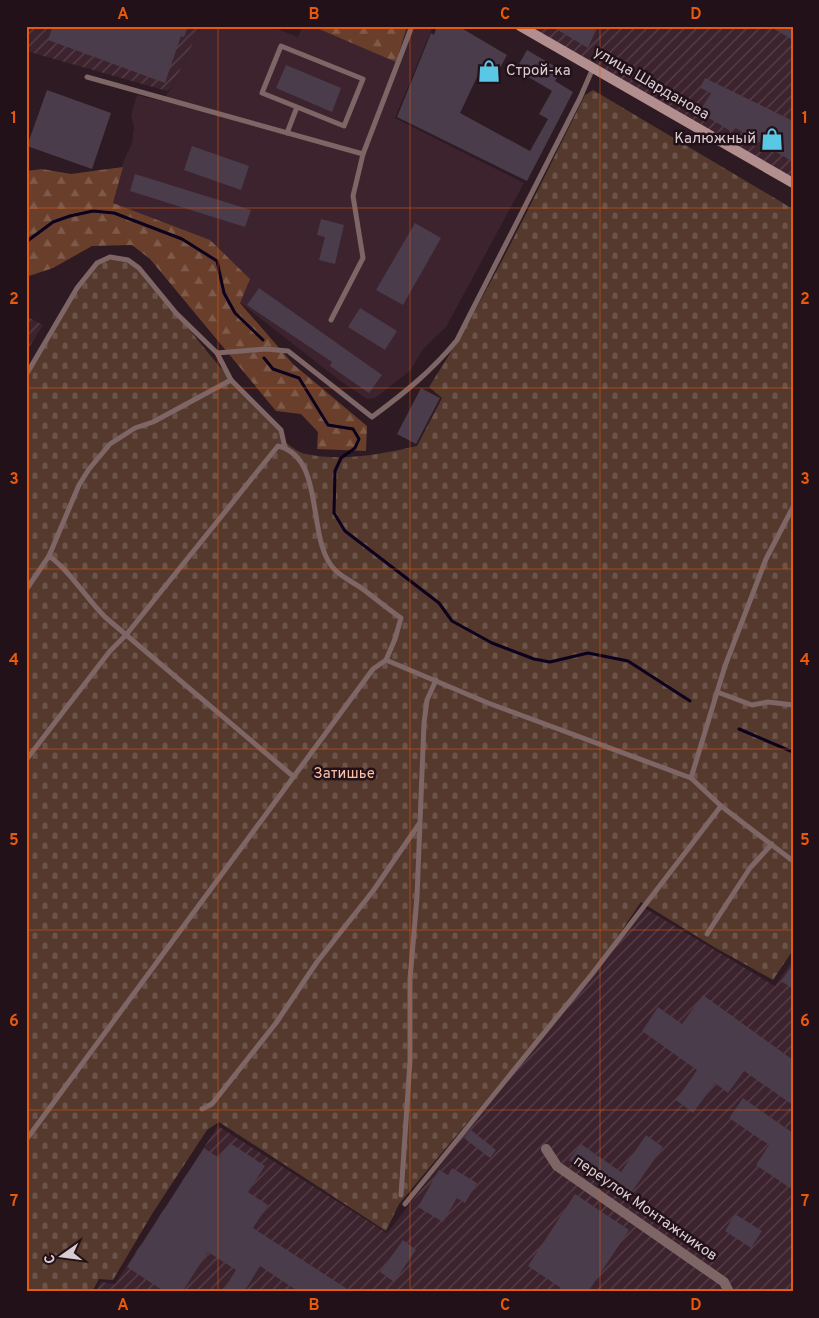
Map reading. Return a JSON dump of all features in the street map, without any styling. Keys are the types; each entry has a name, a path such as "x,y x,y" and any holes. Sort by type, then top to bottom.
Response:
{"main road":[{"name":"улица Шарданова","path":"520,26 793,183"}],"street":[{"name":"переулок Монтажников","path":"546,1149 557,1166 724,1282 728,1292"}],"lane":[{"path":"331,320 363,258 353,196 363,154 412,26"},
{"path":"281,46 363,79 344,126 297,107 262,93 281,46"},
{"path":"217,354 266,350 288,351 372,417 409,390 442,359 457,340 580,98 593,68"},
{"path":"87,76 363,154"},
{"path":"288,133 297,107"},
{"path":"26,376 77,288 97,263 110,257 128,260 139,268 176,313 217,354 230,380 281,430 285,448"},
{"path":"26,590 49,556 79,485 89,469 110,444 134,428 153,422 230,380"},
{"path":"26,760 104,659 126,635 266,459 278,446 285,448 299,458 314,498 320,542 335,570 401,618 395,639 386,660 373,669 26,1140"},
{"path":"690,778 717,692 766,559 793,507"},
{"path":"49,556 66,572 89,601 126,635 294,776"},
{"path":"386,660 488,703 690,778 720,806 793,861"},
{"path":"401,1196 410,1061 410,979 417,896 419,823 423,788 424,723 427,700 436,680"},
{"path":"717,692 752,704 768,702 793,705"},
{"path":"405,1204 598,966 720,806"},
{"path":"202,1109 212,1104 276,1023 317,962 373,891 419,823"},
{"path":"707,934 750,868 772,844"}],"shaded area":[{"path":"26,26 201,26 172,87 167,91 26,51"},
{"path":"201,26 270,26 298,37 302,27 318,29 319,26 433,26 395,118 524,183 446,327 423,349 411,370 375,398 367,399 339,380 113,203 124,160 132,143 134,127 131,115 137,95 162,101 172,87"},
{"path":"520,26 793,26 793,183"},
{"path":"26,316 43,325 26,352"},
{"path":"643,907 775,986 793,960 793,1292 95,1292 101,1282 115,1284 218,1126 387,1233"}],"green space":[{"path":"319,26 407,26 396,62 319,29"},
{"name":"Затишье","path":"593,90 793,209 793,950 773,980 714,947 641,902 592,974 399,1204 386,1231 219,1122 207,1130 152,1214 113,1280 99,1279 92,1292 26,1292 26,374 74,290 101,259 133,261 219,366 280,427 286,443 296,450 320,456 348,457 417,446 442,398 429,387 492,280 585,95"},
{"path":"123,167 113,203 210,240 250,279 240,303 293,364 367,426 366,451 317,449 318,432 301,414 276,411 150,259 132,245 92,246 53,268 26,277 26,171 42,169 71,174"}],"building":[{"path":"53,26 181,26 187,29 184,37 181,36 165,83 48,40"},
{"path":"437,26 464,26 463,29 507,55 492,83 478,75 460,113 530,151 548,119 539,114 552,91 520,72 523,66 519,64 527,50 561,70 555,81 573,92 527,181 397,117 431,33 434,35"},
{"path":"551,26 587,26 596,30 588,48"},
{"path":"769,26 793,26 793,40"},
{"path":"286,65 341,88 332,112 276,88"},
{"path":"705,78 793,121 793,162 734,127 732,132 699,112 711,93 700,88"},
{"path":"47,90 111,113 92,169 27,146"},
{"path":"192,146 249,166 241,190 184,170"},
{"path":"135,174 251,210 245,227 130,191"},
{"path":"321,219 344,225 335,264 319,260 325,237 317,235"},
{"path":"415,223 441,238 403,305 376,290"},
{"path":"259,288 382,375 369,393 330,366 332,362 247,305"},
{"path":"360,308 397,331 385,350 348,327"},
{"path":"421,388 440,398 416,444 397,434"},
{"path":"793,964 793,989 781,981"},
{"path":"703,995 793,1060 793,1105 744,1071 728,1093 715,1083 693,1113 676,1100 697,1070 642,1031 658,1007 682,1024"},
{"path":"743,1098 793,1133 793,1183 790,1188 756,1165 769,1145 729,1118"},
{"path":"471,1130 496,1150 490,1158 464,1138"},
{"path":"646,1135 663,1147 626,1200 569,1160 581,1144 621,1172"},
{"path":"230,1143 265,1166 248,1192 268,1205 253,1228 352,1292 299,1292 260,1266 244,1292 222,1292 236,1270 208,1252 182,1292 165,1292 127,1267 204,1148 219,1158"},
{"path":"452,1168 477,1183 465,1203 457,1198 443,1222 418,1207 439,1170 448,1175"},
{"path":"575,1194 629,1230 588,1292 567,1292 528,1266"},
{"path":"735,1214 762,1231 751,1248 725,1231"},
{"path":"403,1240 416,1250 394,1282 380,1272"}],"waterway":[{"path":"26,242 53,222 93,211 114,213 182,239 217,261 224,293 235,313 263,340"},
{"path":"264,358 273,369 299,378 328,425 353,429 359,439 355,448 341,458 335,471 334,513 345,531 439,603 452,621 492,643 534,659 550,662 588,653 628,661 690,701"},
{"path":"739,729 793,752"}],"place":[{"name":"Строй-ка","path":"489,71"},
{"name":"Калюжный","path":"772,139"}]}
